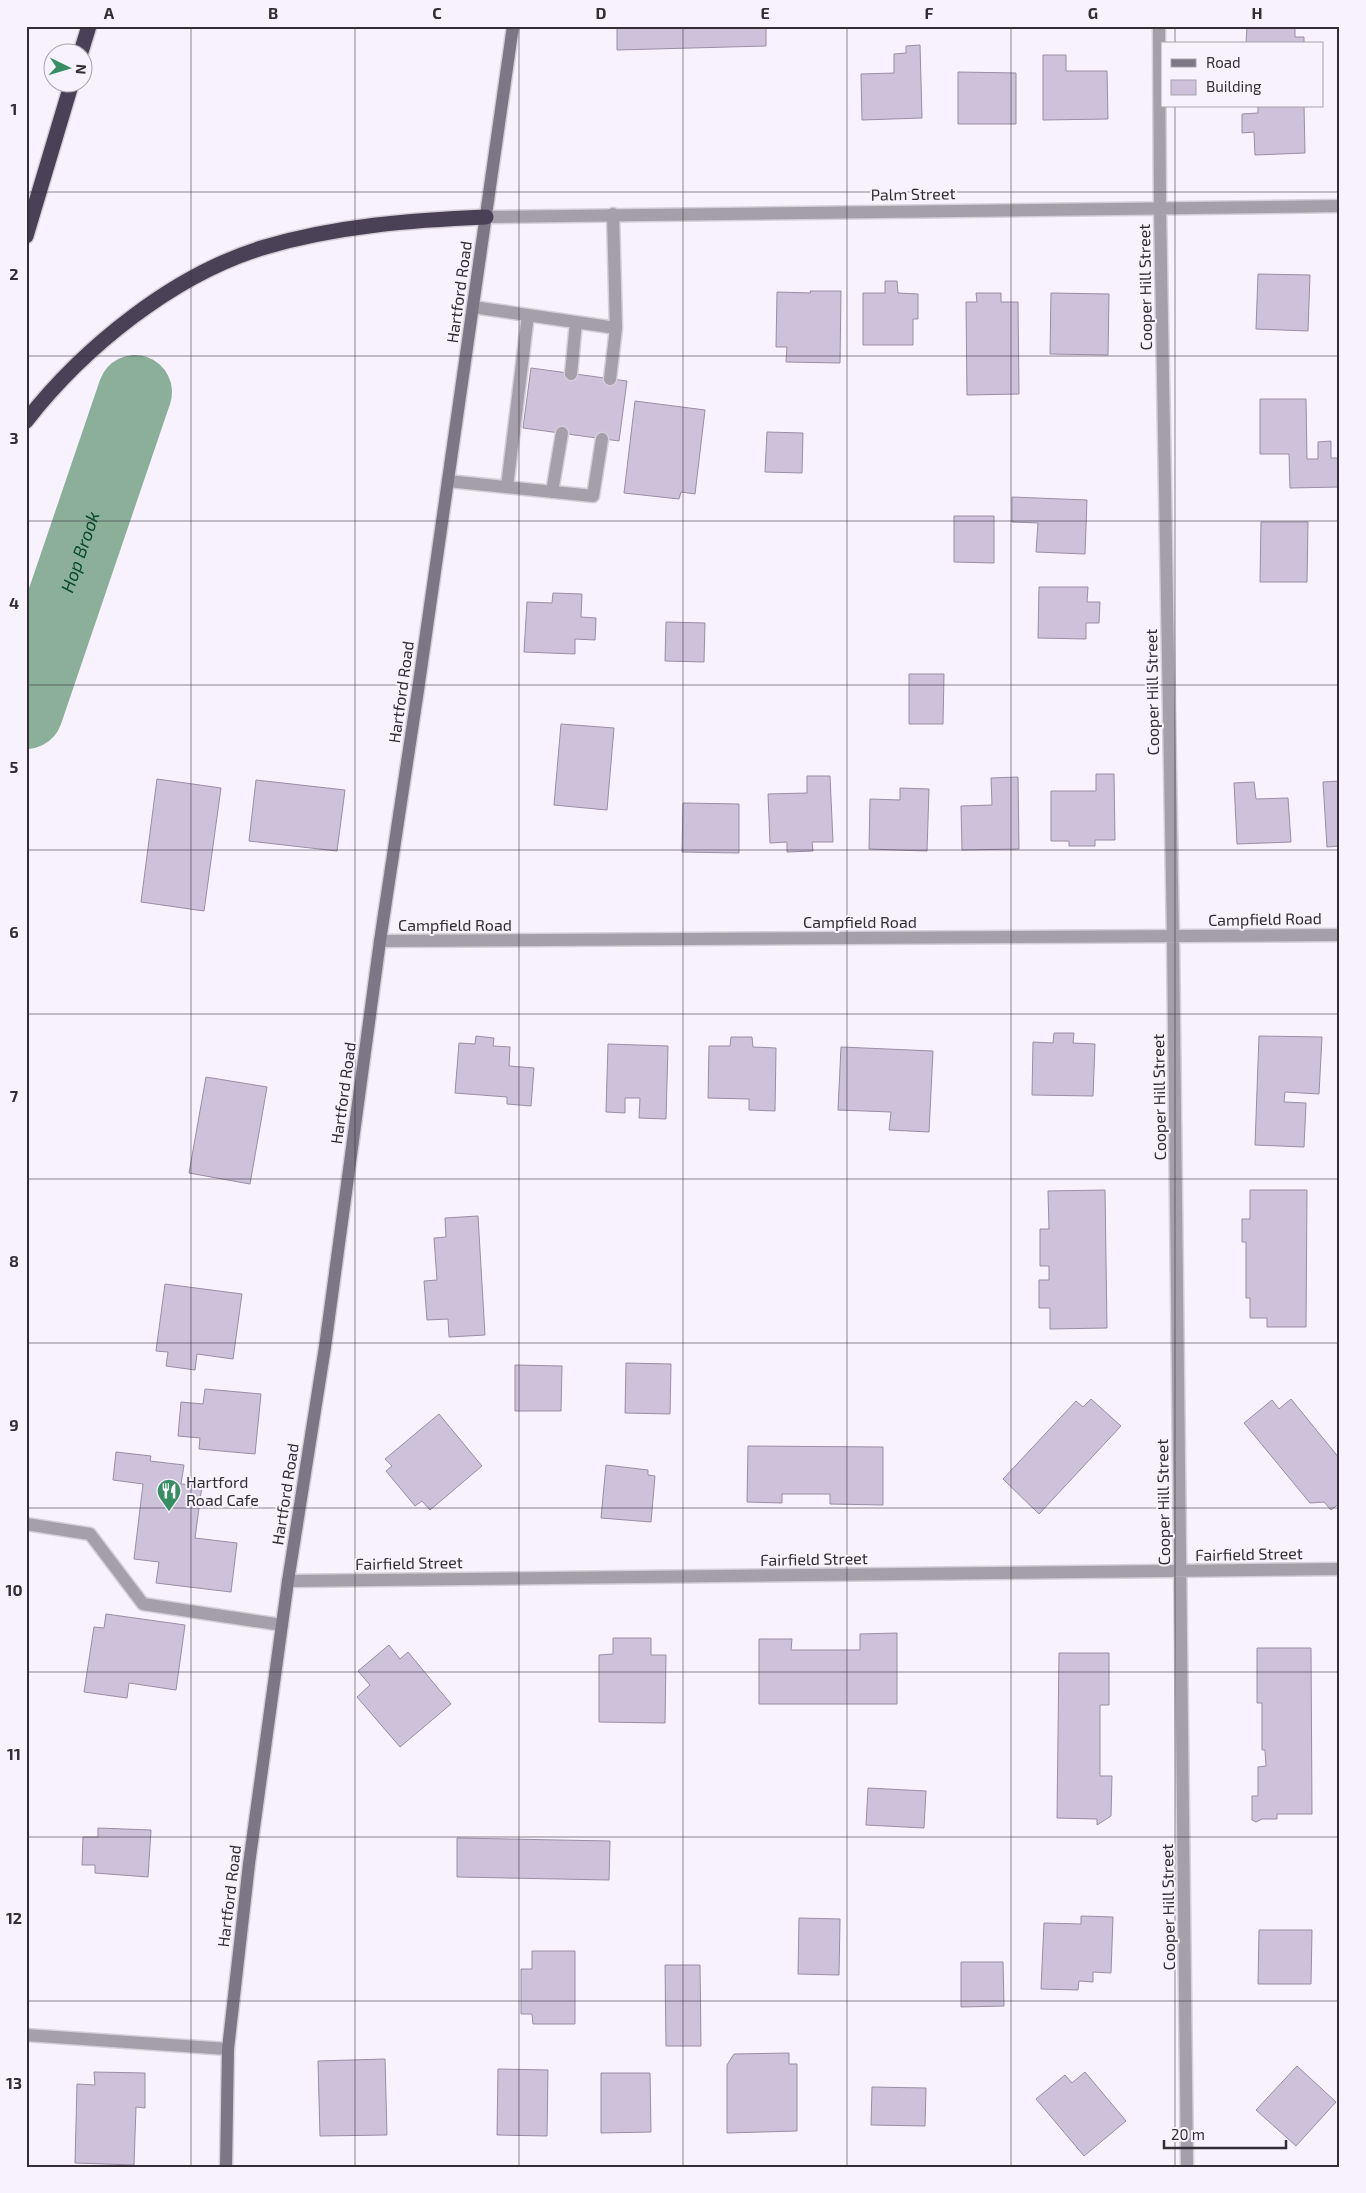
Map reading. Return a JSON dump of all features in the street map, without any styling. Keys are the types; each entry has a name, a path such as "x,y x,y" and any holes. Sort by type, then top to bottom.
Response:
{"highway":[{"path":"84,42 89,26"},
{"path":"26,236 69,92"},
{"path":"26,421 84,359 134,318 184,284 240,256 290,241 362,227 447,218 486,217"}],"main road":[{"name":"Hartford Road","path":"226,2167 228,2049 249,1864 288,1581 325,1347 380,941 513,26"}],"street":[{"name":"Cooper Hill Street","path":"1159,26 1160,208 1173,937 1186,2167"},
{"name":"Palm Street","path":"486,217 1340,206"},
{"path":"610,379 616,328 613,214"},
{"path":"473,307 616,328"},
{"path":"507,487 528,315"},
{"path":"571,374 576,322"},
{"path":"552,492 562,433"},
{"path":"448,481 593,496 602,439"},
{"name":"Campfield Road","path":"380,941 1340,935"},
{"path":"26,1524 90,1534 143,1604 282,1625"},
{"name":"Fairfield Street","path":"288,1581 1340,1569"},
{"path":"26,2035 228,2049"}],"building":[{"path":"617,26 766,26 766,46 617,50"},
{"path":"1247,26 1295,26 1295,37 1304,37 1304,42 1246,42"},
{"path":"920,45 922,118 862,120 861,74 894,73 894,54 906,53 906,46"},
{"path":"1043,55 1066,55 1066,71 1107,71 1108,119 1043,120"},
{"path":"958,72 1016,73 1016,124 958,124"},
{"path":"1258,108 1304,108 1305,153 1255,155 1254,132 1242,133 1242,114 1258,113"},
{"path":"1258,274 1310,275 1308,331 1256,329"},
{"path":"885,281 897,281 898,293 918,294 918,319 913,319 913,345 863,345 863,293 885,293"},
{"path":"810,291 841,291 840,363 786,362 787,347 776,347 777,292 811,293"},
{"path":"976,293 1001,293 1001,302 1018,302 1019,394 967,395 966,302 977,302"},
{"path":"1051,293 1109,294 1108,355 1050,354"},
{"path":"531,368 627,381 619,441 523,428"},
{"path":"1260,399 1306,399 1307,459 1318,459 1318,442 1331,441 1331,458 1340,458 1340,487 1290,488 1289,454 1260,454"},
{"path":"635,401 705,410 695,494 681,492 679,499 624,493"},
{"path":"767,432 803,433 802,473 765,472"},
{"path":"1012,497 1087,500 1085,554 1036,552 1038,523 1012,522"},
{"path":"954,516 994,516 994,563 954,562"},
{"path":"1261,522 1308,522 1307,582 1260,582"},
{"path":"1039,587 1088,587 1087,602 1100,602 1099,623 1086,623 1086,639 1038,638"},
{"path":"553,593 582,594 581,617 596,618 595,640 575,639 575,654 524,652 527,602 552,603"},
{"path":"666,622 705,623 704,662 665,661"},
{"path":"909,674 944,674 943,724 909,724"},
{"path":"561,724 614,728 607,810 554,805"},
{"path":"1096,774 1114,774 1115,840 1095,840 1095,846 1069,846 1069,841 1051,841 1051,791 1096,791"},
{"path":"807,776 830,776 833,842 812,842 813,851 787,852 787,842 770,843 768,794 807,793"},
{"path":"1018,777 1019,849 962,850 961,806 992,805 991,778"},
{"path":"157,779 221,788 204,911 141,902"},
{"path":"256,780 345,790 337,851 249,841"},
{"path":"1340,781 1340,846 1327,847 1323,782"},
{"path":"1254,782 1256,799 1288,798 1291,842 1237,844 1234,783"},
{"path":"900,788 929,789 927,851 869,849 870,799 900,800"},
{"path":"683,803 739,804 739,853 682,852"},
{"path":"1054,1033 1074,1033 1073,1043 1095,1044 1093,1096 1032,1095 1033,1042 1053,1043"},
{"path":"476,1036 494,1038 493,1046 510,1047 509,1066 534,1068 531,1106 507,1104 507,1097 455,1093 459,1043 475,1044"},
{"path":"1259,1036 1322,1037 1319,1094 1285,1092 1284,1102 1306,1103 1304,1147 1255,1145"},
{"path":"731,1037 752,1037 753,1047 776,1048 775,1111 749,1110 749,1099 708,1098 709,1046 730,1046"},
{"path":"608,1044 668,1046 666,1119 639,1118 640,1098 625,1098 625,1113 606,1112"},
{"path":"841,1047 933,1051 929,1132 889,1130 891,1112 838,1110"},
{"path":"206,1077 267,1087 250,1184 189,1173"},
{"path":"1105,1190 1107,1328 1050,1329 1050,1308 1039,1308 1039,1280 1049,1280 1049,1266 1040,1266 1040,1229 1049,1229 1048,1191"},
{"path":"1250,1190 1307,1190 1306,1327 1267,1327 1267,1318 1250,1318 1250,1298 1246,1298 1246,1242 1242,1242 1242,1219 1250,1219"},
{"path":"478,1216 485,1335 449,1337 448,1319 427,1320 424,1281 437,1280 434,1238 446,1237 445,1218"},
{"path":"165,1284 242,1294 233,1359 197,1354 195,1370 166,1366 168,1352 156,1351"},
{"path":"626,1363 671,1364 670,1414 625,1413"},
{"path":"515,1365 562,1366 561,1411 515,1411"},
{"path":"205,1389 261,1394 255,1454 199,1449 200,1438 178,1436 181,1402 203,1404"},
{"path":"1091,1399 1121,1426 1039,1514 1003,1479 1076,1401 1083,1407"},
{"path":"1291,1399 1340,1459 1340,1503 1331,1510 1324,1502 1310,1503 1244,1423 1272,1400 1279,1409"},
{"path":"439,1414 482,1466 430,1510 422,1501 415,1506 386,1471 392,1466 385,1459"},
{"path":"748,1446 883,1447 883,1505 830,1504 830,1494 782,1494 782,1503 747,1502"},
{"name":"Hartford Road Cafe","path":"116,1452 151,1456 150,1461 184,1465 181,1484 202,1486 195,1538 237,1543 231,1592 156,1583 159,1562 134,1559 143,1484 113,1480"},
{"path":"606,1465 648,1470 648,1475 655,1476 651,1522 601,1518"},
{"path":"106,1614 185,1625 176,1690 129,1683 127,1698 84,1692 94,1627 104,1628"},
{"path":"897,1633 897,1704 759,1704 759,1639 792,1639 791,1650 860,1650 860,1634"},
{"path":"613,1638 651,1638 651,1655 666,1655 665,1723 599,1722 599,1655 613,1654"},
{"path":"389,1645 400,1659 408,1652 451,1704 400,1747 357,1697 370,1685 358,1671"},
{"path":"1257,1648 1311,1648 1312,1814 1277,1814 1277,1819 1262,1819 1256,1822 1252,1820 1252,1796 1258,1796 1258,1767 1266,1766 1265,1750 1262,1750 1262,1703 1257,1703"},
{"path":"1059,1653 1109,1653 1109,1705 1100,1705 1100,1776 1112,1776 1111,1816 1097,1825 1097,1819 1057,1818"},
{"path":"868,1788 926,1791 924,1828 866,1825"},
{"path":"98,1828 151,1830 148,1877 95,1873 95,1865 82,1865 83,1837 98,1837"},
{"path":"457,1838 610,1841 609,1880 457,1877"},
{"path":"1081,1916 1113,1917 1111,1973 1093,1972 1093,1982 1079,1981 1078,1990 1041,1989 1044,1923 1081,1924"},
{"path":"799,1918 840,1919 839,1975 798,1974"},
{"path":"1259,1930 1312,1930 1311,1984 1258,1984"},
{"path":"532,1951 575,1951 575,2024 533,2024 532,2014 521,2014 521,1969 532,1969"},
{"path":"961,1962 1003,1962 1004,2006 961,2007"},
{"path":"665,1965 700,1965 701,2046 666,2046"},
{"path":"789,2053 789,2064 797,2064 797,2131 727,2133 727,2065 734,2054"},
{"path":"385,2059 387,2135 320,2136 318,2061"},
{"path":"1297,2066 1336,2102 1296,2146 1256,2110"},
{"path":"498,2069 548,2070 547,2136 497,2135"},
{"path":"94,2072 145,2073 145,2108 136,2107 134,2165 75,2163 77,2084 95,2085"},
{"path":"1085,2072 1126,2121 1084,2156 1036,2099 1065,2075 1072,2083"},
{"path":"601,2073 650,2073 651,2132 601,2133"},
{"path":"872,2087 926,2088 925,2126 871,2125"}],"waterway":[{"name":"Hop Brook","path":"26,712 135,392"}],"place":[{"name":"Hartford Road Cafe","path":"169,1512"}]}
